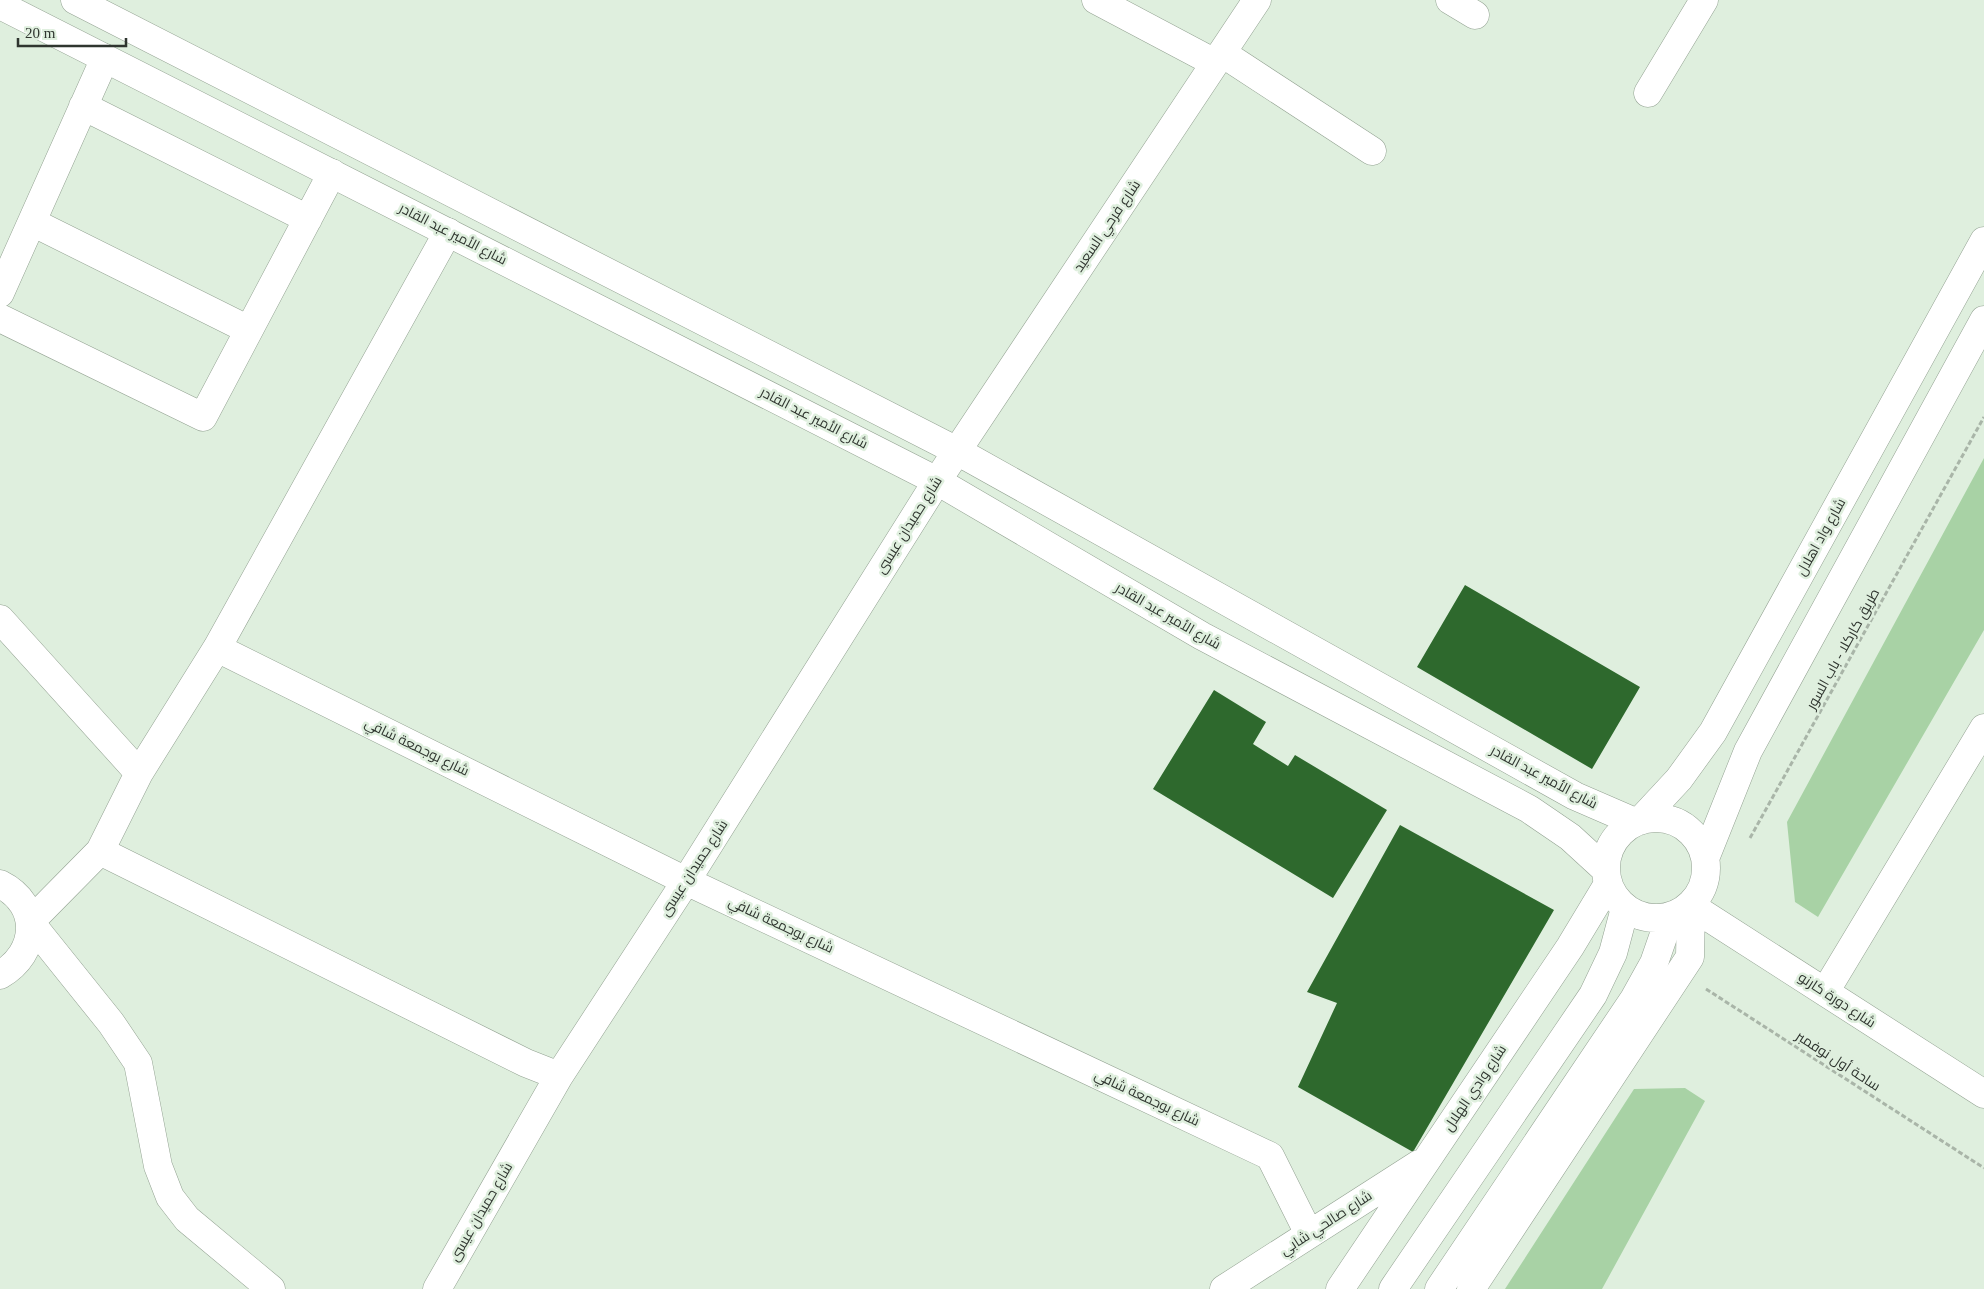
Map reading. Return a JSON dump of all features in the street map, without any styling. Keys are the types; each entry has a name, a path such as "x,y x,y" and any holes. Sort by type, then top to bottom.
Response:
{"street":[{"name":"شارع الأمير عبد القادر","path":"74,0 957,451 1575,796 1638,821"},
{"path":"1096,0 1219,58 1372,151"},
{"name":"شارع فرحي السعيد","path":"957,451 1257,0"},
{"path":"1450,0 1475,15"},
{"path":"1648,93 1704,0"},
{"name":"شارع الأمير عبد القادر","path":"0,5 937,481 1202,636 1529,809 1570,837 1607,877"},
{"path":"0,293 105,58"},
{"path":"83,106 308,219"},
{"path":"0,318 204,417 332,173"},
{"path":"32,222 249,330"},
{"path":"30,922 100,851 139,774 217,648 448,232"},
{"name":"شارع واد اهلال","path":"1638,821 1679,779 1713,732 1984,241"},
{"path":"1439,1289 1634,999 1680,912 1700,894 1706,881 1706,856 1748,751 1984,320"},
{"name":"شارع حميدان عيسى","path":"437,1289 559,1076 686,881 957,451"},
{"path":"0,620 139,774"},
{"name":"شارع بوجمعة شافي","path":"217,648 686,881 1270,1156 1309,1234"},
{"path":"1825,992 1984,728"},
{"path":"1680,912 1654,919 1639,916 1625,908 1614,898 1607,877 1607,855 1613,841 1623,830 1638,821 1657,818 1673,820 1688,828 1699,840 1706,856"},
{"path":"100,851 526,1063 559,1076"},
{"name":"شارع وادي الهلال","path":"1340,1289 1570,947 1607,877"},
{"path":"0,884 18,898 26,909 30,922 29,940 23,955 11,968 0,975"},
{"path":"1393,1289 1592,995 1613,954 1625,908"},
{"path":"1472,1289 1690,957 1680,912"},
{"name":"شارع دورة كارنو","path":"1680,912 1825,992 1984,1094"},
{"path":"30,922 111,1023 138,1063 158,1166 170,1197 187,1219 270,1289"},
{"name":"شارع صالحي شابي","path":"1224,1289 1428,1157"}],"path":[{"name":"طريق كاركلا - باب السور","path":"1746,842 1752,836 1984,416"},
{"name":"ساحة أول نوفمبر","path":"1680,973 1984,1168"}],"green space":[{"path":"1984,458 1984,630 1818,917 1795,902 1787,822"},
{"path":"1685,1088 1705,1101 1602,1289 1505,1289 1634,1089"}],"building":[{"path":"1465,585 1640,687 1592,769 1417,667"},
{"path":"1214,690 1266,722 1253,744 1288,766 1295,755 1387,810 1333,898 1153,789"},
{"path":"1400,825 1554,910 1413,1152 1298,1087 1337,1003 1307,992"}]}
